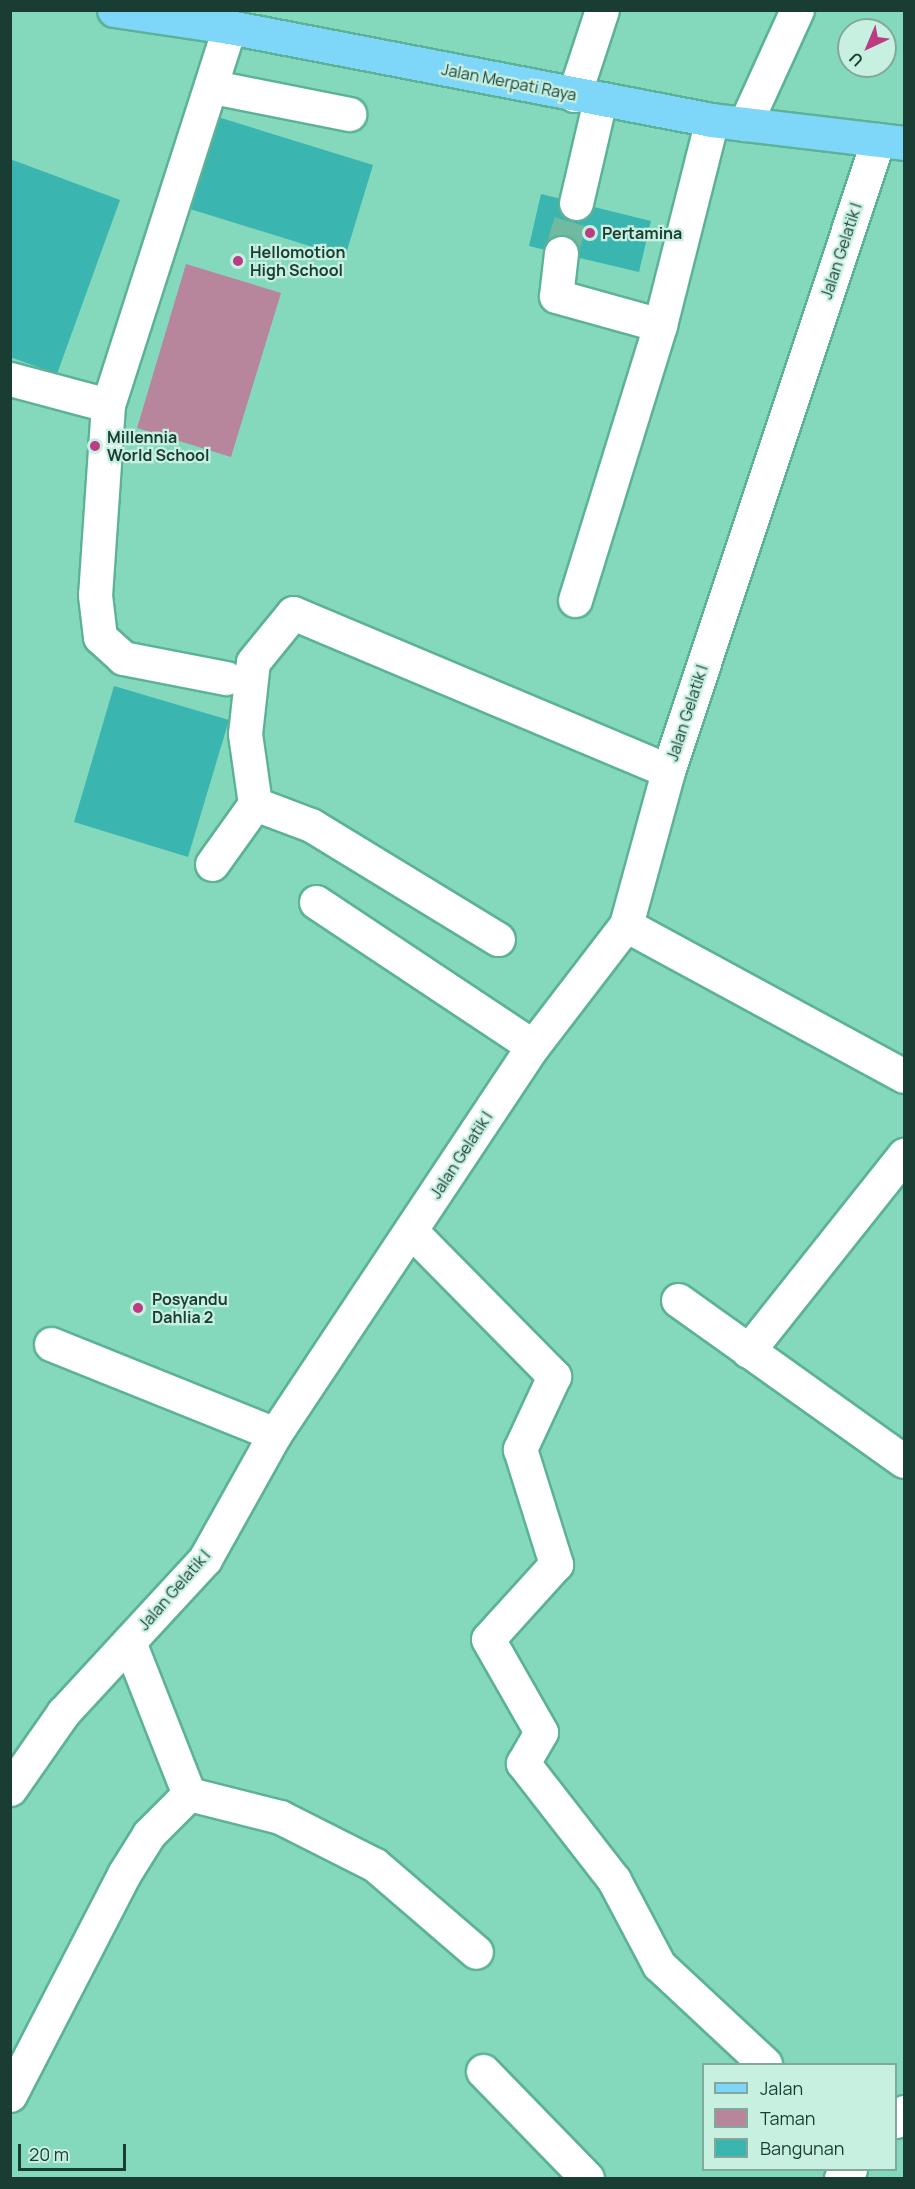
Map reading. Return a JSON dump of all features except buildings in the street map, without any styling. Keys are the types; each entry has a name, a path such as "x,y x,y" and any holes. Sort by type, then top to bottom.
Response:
{"main road":[{"name":"Jalan Merpati Raya","path":"114,10 229,27 712,120 891,142"}],"street":[{"path":"576,202 587,97 602,10"},
{"path":"745,124 797,10"},
{"path":"226,678 123,658 100,637 94,595 108,405 213,87 229,27"},
{"path":"213,87 349,114"},
{"path":"575,600 660,325 712,120"},
{"name":"Jalan Gelatik I","path":"189,1794 129,1642 205,1559 275,1434 533,1046 626,925 668,771 891,142"},
{"path":"561,253 556,296 660,325"},
{"path":"10,379 108,405"},
{"path":"212,864 255,804 245,734 253,662 293,613 668,771"},
{"path":"255,804 310,825 498,939"},
{"path":"316,902 533,1046"},
{"path":"626,925 904,1076"},
{"path":"748,1351 904,1155"},
{"path":"411,1231 554,1376 520,1449 556,1564 488,1640 541,1732 524,1763 614,1880 659,1965 764,2063"},
{"path":"678,1300 904,1461"},
{"path":"51,1344 275,1434"},
{"path":"10,1789 63,1713 129,1642"},
{"path":"10,2095 124,1874 149,1834 189,1794 280,1817 375,1865 476,1952"},
{"path":"483,2071 587,2178"}],"green space":[{"path":"186,264 281,293 231,457 137,428"}],"tunnel":[{"path":"561,253 576,203"}],"place":[{"name":"Pertamina","path":"590,233"},
{"name":"Hellomotion High School","path":"238,261"},
{"name":"Millennia World School","path":"95,446"},
{"name":"Posyandu Dahlia 2","path":"138,1308"}]}
